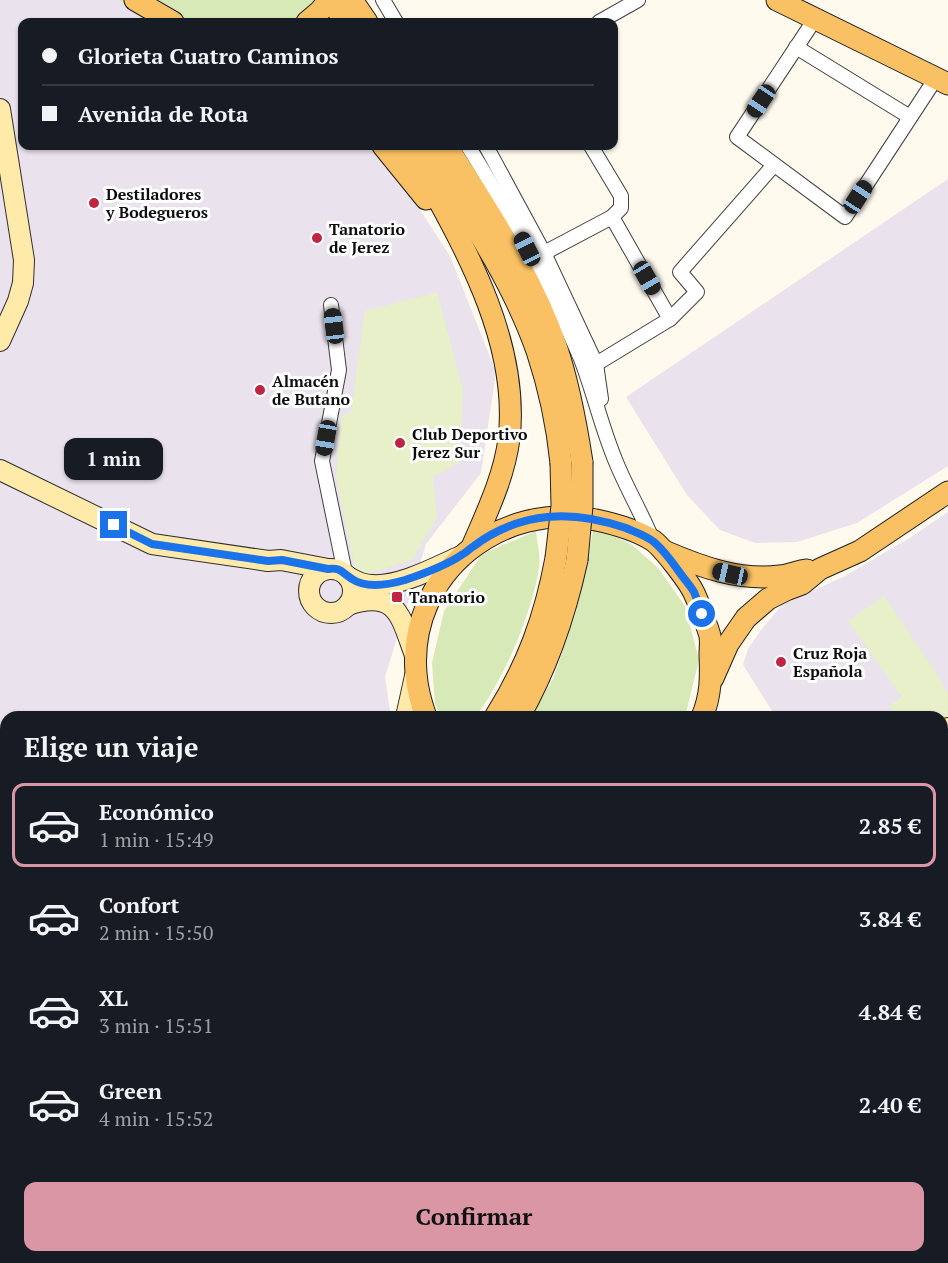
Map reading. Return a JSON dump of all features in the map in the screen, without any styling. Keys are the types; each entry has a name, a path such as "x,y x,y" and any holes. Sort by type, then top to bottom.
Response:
{"main road":[{"path":"135,0 166,18"},
{"path":"352,0 364,18"},
{"path":"777,0 942,81"},
{"path":"322,8 338,18"},
{"path":"386,150 420,191 446,229 484,295"},
{"path":"411,150 471,260 496,326 510,398 509,439 502,474 467,551"},
{"path":"427,150 482,237 521,313 550,394 582,506 566,559 550,590 529,654 513,688 499,711"},
{"path":"450,150 497,226 539,304 556,345 576,423 571,463"},
{"path":"711,681 729,644 746,618 768,599 802,584 820,569 860,551 948,492"},
{"path":"424,711 420,699 416,665 418,639 429,602 443,578 467,551 491,535 519,523 548,517 579,516 633,531 658,546 713,570 754,577 783,576 802,570 820,569"},
{"path":"658,546 694,592 710,635 711,681 706,711"},
{"path":"522,711 549,653 569,595 566,559"}],"street":[{"path":"383,0 394,18"},
{"path":"606,18 638,0"},
{"path":"815,19 737,137 845,217 910,117 942,81"},
{"path":"796,47 910,117"},
{"path":"0,109 24,260 23,283 18,301 0,341"},
{"path":"470,150 518,231 556,304 581,360 615,462 658,546"},
{"path":"488,150 544,254 596,364 605,431"},
{"path":"544,254 612,217 621,208 621,196 593,150"},
{"path":"596,364 670,319 697,292 680,272 774,165"},
{"path":"612,217 670,319"},
{"path":"331,305 339,370 322,461 339,569 353,585 354,592 352,599 343,610 336,613 322,611 311,601 309,585 318,573 339,569"},
{"path":"0,470 152,544 339,569 362,584 381,585 404,580 432,570 467,551"},
{"path":"268,561 293,576 309,593"},
{"path":"348,605 372,599 384,601 394,609 401,620 416,665 406,711"}],"shaded area":[{"path":"0,0 119,0 136,14 146,18 18,18 18,150 374,150 413,199 450,256 496,372 481,473 426,544 385,677 390,711 0,711"},
{"path":"948,179 948,466 857,523 797,542 755,543 720,530 687,495 626,397"},
{"path":"948,512 948,711 772,711 743,665 748,649 761,630 782,605 845,576"}],"green space":[{"path":"119,0 317,0 328,18 146,18 136,14"},
{"name":"Club Deportivo Jerez Sur","path":"437,292 463,390 460,462 433,477 437,517 412,560 368,574 355,569 336,477 340,423 342,415 351,412 365,311"},
{"path":"594,527 631,544 658,568 685,606 699,660 686,711 534,711 553,679 576,612"},
{"path":"536,531 539,564 530,605 506,666 479,711 438,711 435,704 432,663 444,611 482,554"},
{"path":"884,596 937,674 948,694 948,711 892,711 889,706 902,697 848,621"}],"place":[{"name":"Destiladores y Bodegueros","path":"94,203"},
{"name":"Tanatorio de Jerez","path":"317,238"},
{"name":"Almacén de Butano","path":"260,390"},
{"name":"Club Deportivo Jerez Sur","path":"400,443"},
{"name":"Tanatorio","path":"397,597"},
{"name":"Cruz Roja Española","path":"781,662"}],"route":[{"path":"114,525 152,544 332,568 362,584 381,585 432,570 462,555 491,535 519,523 548,517 579,516 633,531 653,541 694,592 702,614"}]}
